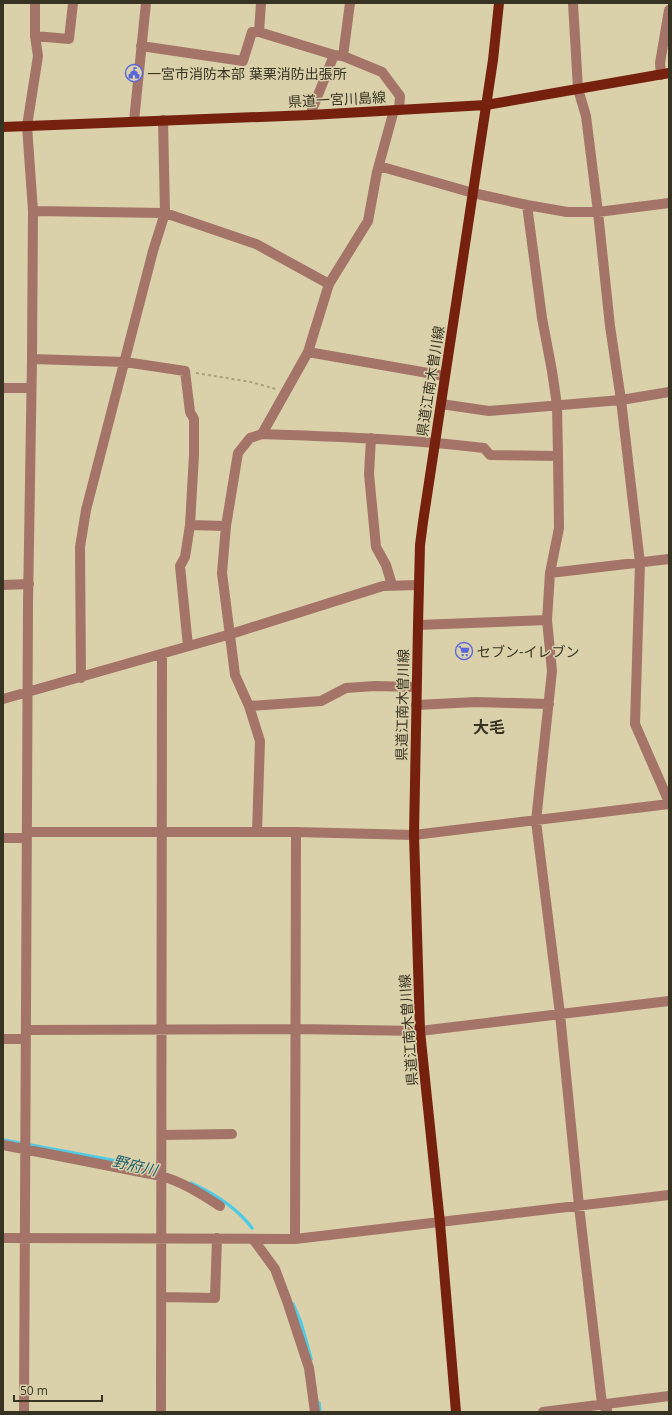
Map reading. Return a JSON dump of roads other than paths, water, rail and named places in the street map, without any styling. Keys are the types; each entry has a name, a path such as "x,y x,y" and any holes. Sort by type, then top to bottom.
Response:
{"main road":[{"name":"県道江南木曽川線","path":"456,1412 440,1223 420,1031 414,835 420,545 493,60 499,3"},
{"name":"県道一宮川島線","path":"3,127 486,105 665,74"}],"street":[{"path":"24,1412 28,692 33,211 27,126 38,56 35,36 35,3"},
{"path":"35,36 69,39 73,3"},
{"path":"134,121 146,3"},
{"path":"259,32 261,3"},
{"path":"310,114 339,56 350,3"},
{"path":"3,838 27,835 162,832 296,832 414,835 536,821 669,803 635,724 640,563 621,400 610,326 586,116 578,89 573,3"},
{"path":"665,74 660,63 669,10"},
{"path":"141,46 243,61 252,32 259,32 339,56 382,72 400,96 379,166 368,221 329,284 308,352 262,434"},
{"path":"82,678 80,547 86,510 153,251 165,214 163,120"},
{"path":"379,166 473,193 567,212 598,212 669,202"},
{"path":"527,205 542,318 557,405 558,456 559,528 550,573 547,620 552,671 536,821 560,1014 579,1206 605,1408"},
{"path":"33,211 165,214 256,244 329,284"},
{"path":"308,352 445,376"},
{"path":"32,359 125,362 185,371 190,412 194,419 194,455 190,525 185,557 180,566 188,646"},
{"path":"3,388 31,388"},
{"path":"441,404 489,411 621,400 669,392"},
{"path":"257,832 260,741 249,706 235,675 231,634 222,573 226,526 238,453 250,438 262,434 370,438 435,442 484,448 490,455 558,456"},
{"path":"370,438 369,474 376,547 386,565 392,585"},
{"path":"190,525 226,526"},
{"path":"550,573 669,559"},
{"path":"3,585 29,584"},
{"path":"3,699 82,678 231,634 383,586 420,585"},
{"path":"418,625 547,620"},
{"path":"161,1412 162,654"},
{"path":"249,706 321,701 346,688 375,686 416,687"},
{"path":"416,705 476,702 549,704"},
{"path":"295,1239 296,832"},
{"path":"3,1038 26,1034 162,1030 420,1031 669,1001"},
{"path":"162,1135 232,1134"},
{"path":"3,1145 25,1146 161,1172 199,1192 220,1206"},
{"path":"3,1238 295,1239 669,1195"},
{"path":"161,1297 215,1298 217,1238"},
{"path":"253,1239 275,1269 302,1342 309,1368 315,1412"},
{"path":"543,1412 605,1408 669,1396"}],"waterway":[{"name":"野府川","path":"3,1140 138,1165 161,1171"},
{"name":"野府川","path":"191,1183 208,1191 224,1202 239,1214 252,1228"},
{"name":"野府川","path":"293,1304 301,1323 311,1359"},
{"name":"野府川","path":"319,1403 320,1412"}],"place":[{"name":"一宮市消防本部 葉栗消防出張所","path":"134,73"},
{"name":"セブン-イレブン","path":"464,651"}],"district":[{"name":"大毛","path":"489,727"}]}
